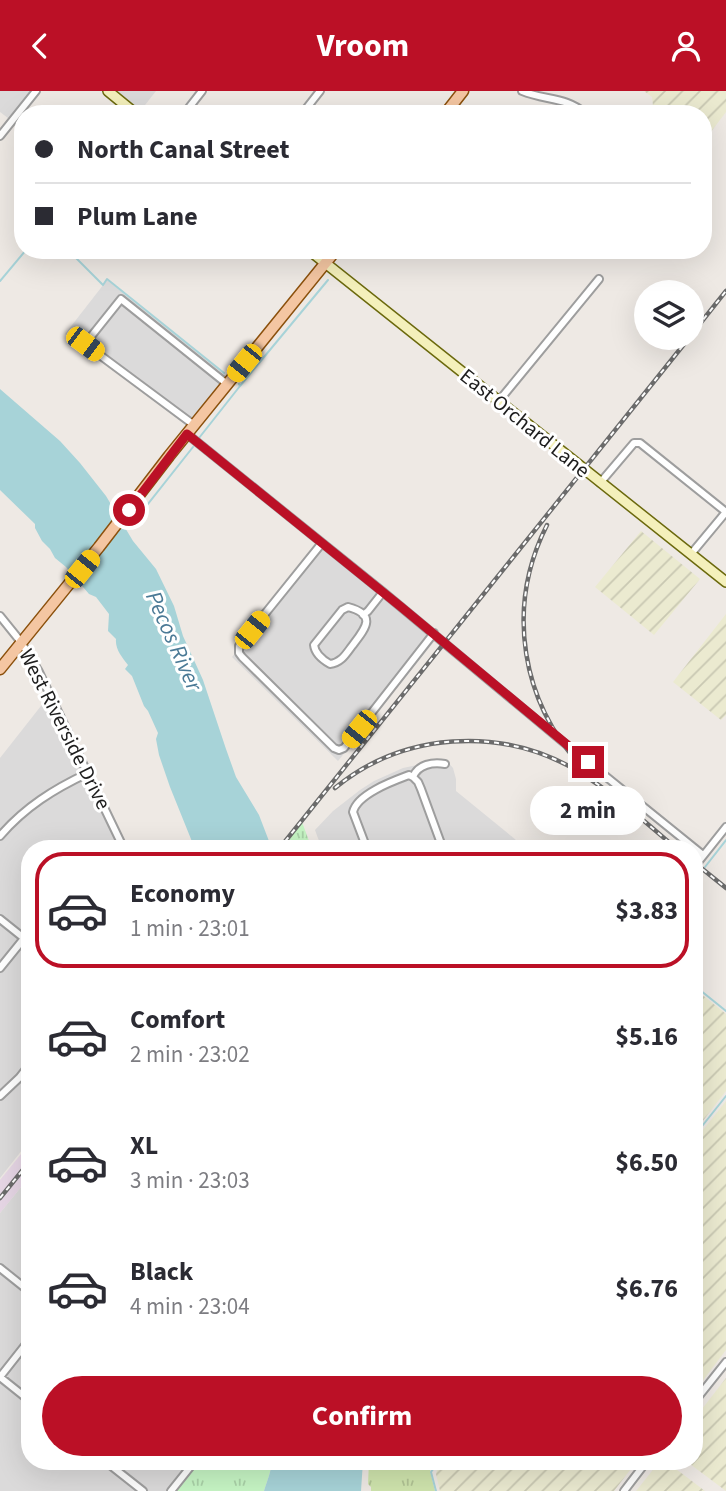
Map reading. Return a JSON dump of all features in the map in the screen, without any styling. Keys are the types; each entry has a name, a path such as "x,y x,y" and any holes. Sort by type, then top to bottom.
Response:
{"main road":[{"path":"452,105 463,91"},
{"path":"0,669 328,259"}],"street":[{"path":"25,105 36,91"},
{"path":"108,91 125,105"},
{"path":"191,105 202,91"},
{"path":"309,105 320,91"},
{"path":"522,91 576,105"},
{"path":"0,136 14,118"},
{"name":"East Orchard Lane","path":"320,259 726,582"},
{"path":"498,402 599,279"},
{"path":"194,425 85,344 121,299 227,384"},
{"path":"187,434 684,840"},
{"path":"600,482 634,443 640,443 651,451 726,512 691,554"},
{"path":"322,543 238,649 242,657 334,748 344,748 434,633"},
{"path":"363,615 383,592"},
{"path":"348,607 363,615 366,629 339,661 330,664 318,655 314,647 317,640 342,610 348,607"},
{"name":"West Riverside Drive","path":"0,615 38,670 119,840"},
{"path":"413,777 415,772 424,766 438,762 445,764"},
{"path":"0,836 44,796 88,773"},
{"path":"363,840 353,812 357,803 387,784 409,775 418,782 440,840"},
{"path":"703,855 726,827"},
{"path":"0,919 21,936"},
{"path":"0,968 21,947"},
{"path":"0,1095 21,1075"},
{"path":"0,1268 21,1285"},
{"path":"21,1350 0,1377 21,1394"},
{"path":"703,1391 726,1362"},
{"path":"116,1470 143,1491"},
{"path":"171,1491 188,1470"},
{"path":"624,1491 640,1470"}],"shaded area":[{"path":"0,91 36,91 25,105 14,105 12,121 0,112"},
{"path":"108,91 156,91 145,105 126,105"},
{"path":"107,280 231,379 191,429 65,334"},
{"path":"323,547 437,638 338,761 232,657"},
{"path":"48,697 118,840 21,840 21,1151 0,1178 0,758"},
{"path":"445,759 453,768 456,791 516,840 319,840 315,830 333,811 374,781 403,768"},
{"path":"21,1154 21,1187 0,1213 0,1180"},
{"path":"21,1187 21,1470 188,1470 171,1491 0,1491 0,1213"}],"green space":[{"path":"644,91 726,91 726,112 712,130 712,105 653,105 652,97"},
{"path":"641,531 700,579 654,635 595,587"},
{"path":"726,614 726,715 721,720 673,682"},
{"path":"302,822 309,840 287,840"},
{"path":"703,995 726,1014 726,1091 703,1121"},
{"path":"726,1101 726,1350 703,1380 703,1130"},
{"path":"726,1378 726,1491 698,1470 703,1470 703,1408"},
{"path":"188,1470 270,1470 264,1491 171,1491"},
{"path":"369,1470 431,1470 435,1491 371,1491 368,1484"},
{"path":"437,1470 630,1470 614,1491 440,1491"},
{"path":"653,1470 676,1470 705,1491 636,1491"}],"water":[{"name":"Pecos River","path":"0,389 60,441 80,463 106,496 133,541 156,569 174,606 183,636 203,680 236,777 259,815 269,840 191,840 159,755 156,739 158,733 132,676 125,669 128,665 118,650 116,639 108,631 109,614 96,597 89,594 55,558 42,541 35,524 0,490"},
{"path":"270,1470 362,1470 361,1491 264,1491"}],"waterway":[{"path":"0,281 18,259"},
{"path":"77,259 103,285 107,279 224,373"},
{"path":"240,386 328,280"},
{"path":"199,438 239,384"},
{"path":"140,514 193,447"},
{"path":"705,867 726,840"},
{"path":"703,992 726,1011"},
{"path":"703,1125 726,1096"},
{"path":"432,1470 436,1491"}],"railway":[{"path":"704,319 726,291"},
{"path":"286,840 679,350"},
{"path":"547,525 534,557 526,589 526,654 546,716 563,744 585,770"},
{"path":"335,788 362,769 391,755 421,746 453,741 516,746 547,756 576,770 666,840"},
{"path":"703,869 726,888"},
{"path":"0,1198 21,1172"}],"route":[{"path":"129,510 187,434 588,762"}]}
